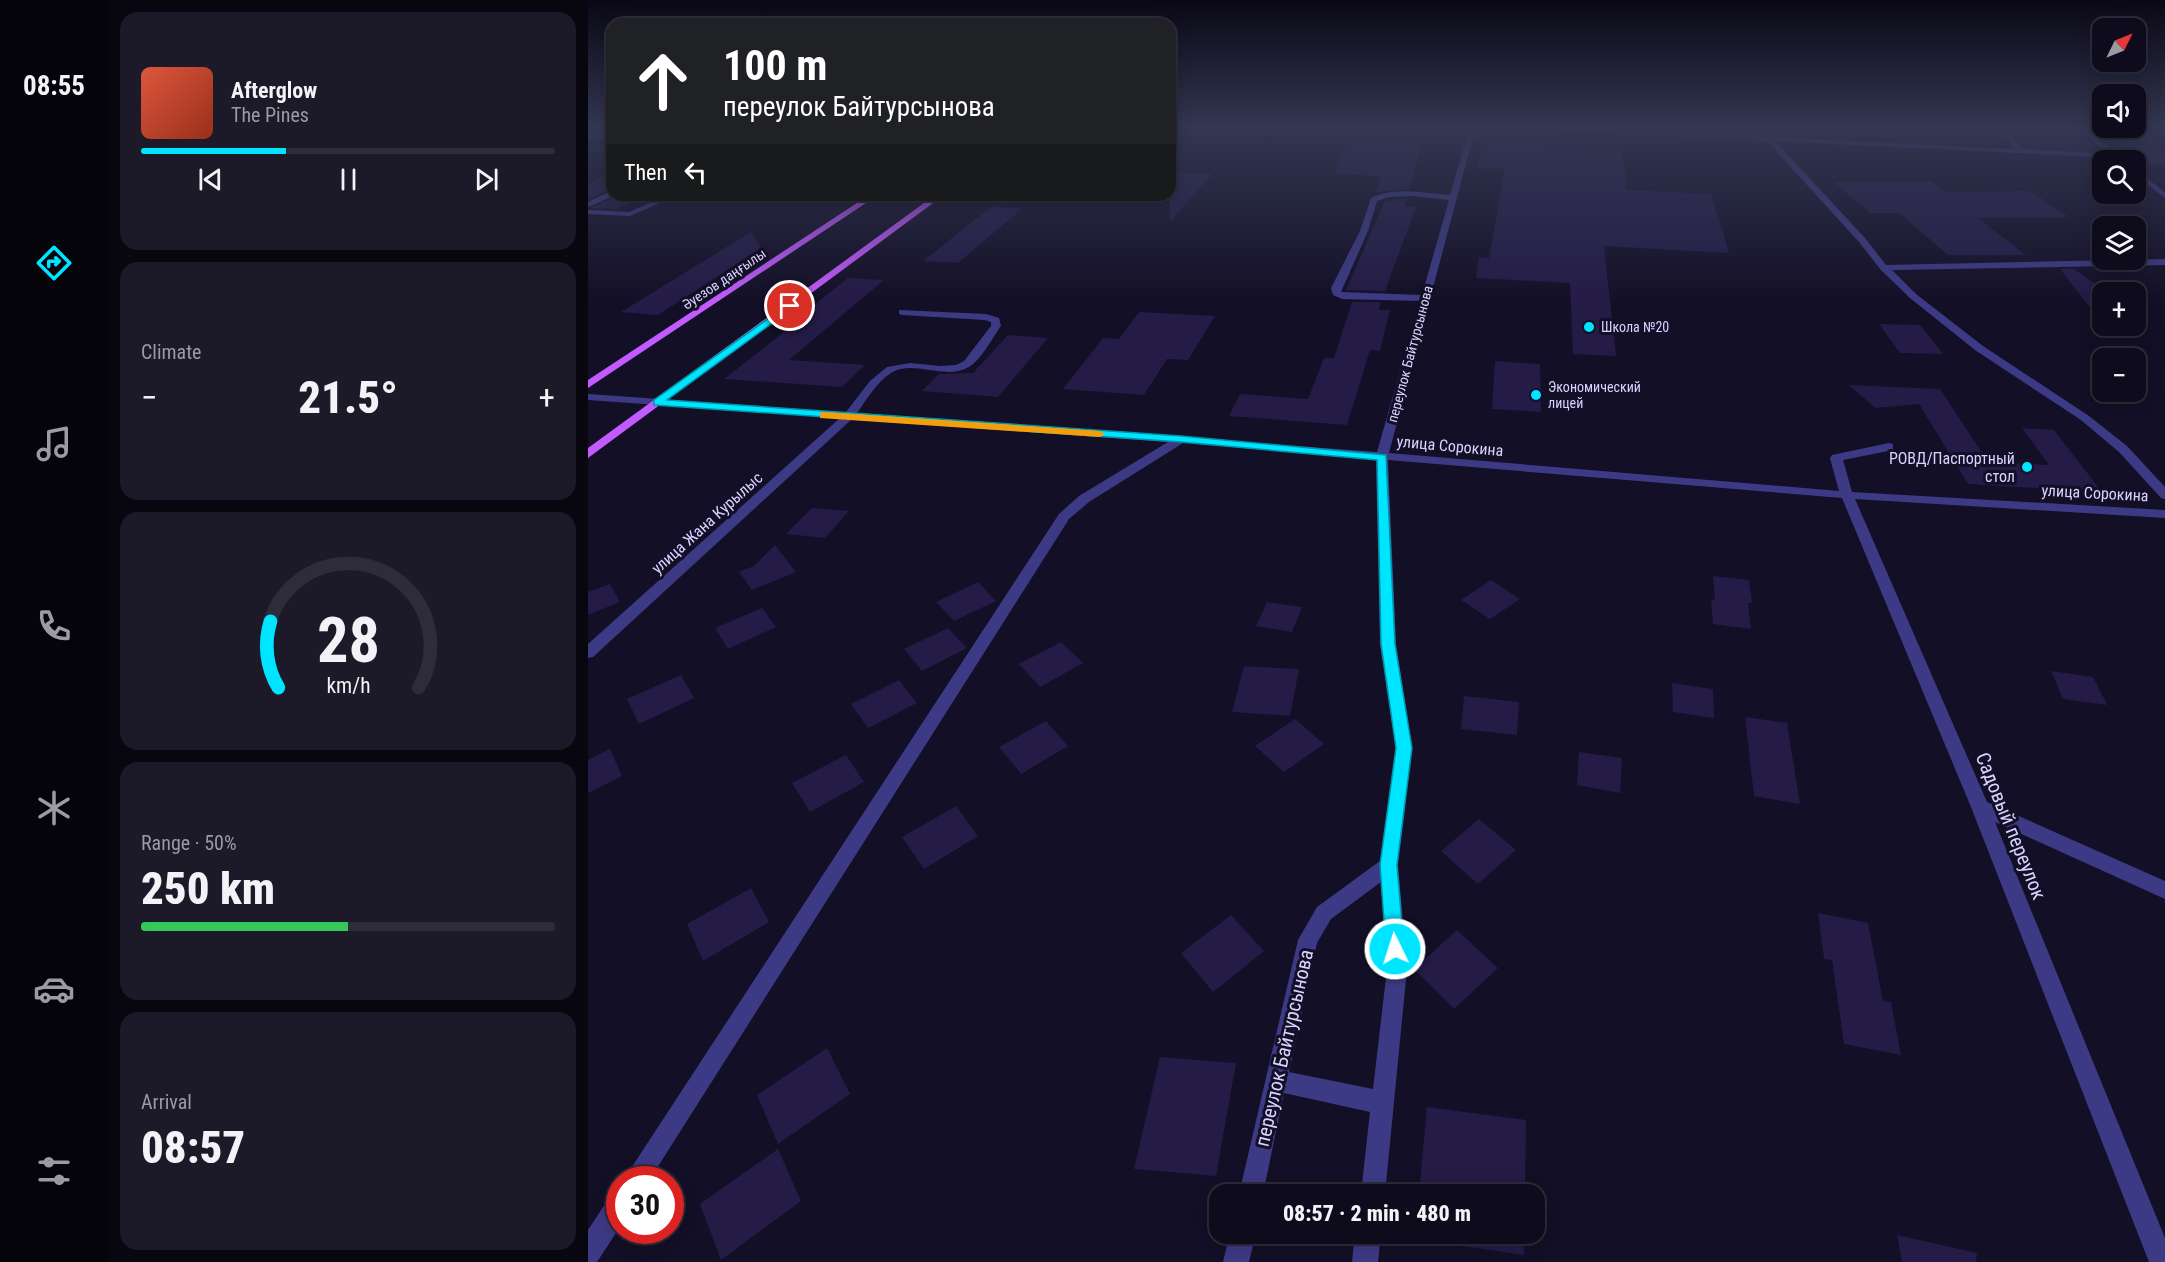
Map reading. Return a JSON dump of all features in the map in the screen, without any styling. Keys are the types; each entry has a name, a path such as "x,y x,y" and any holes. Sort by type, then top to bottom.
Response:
{"main road":[{"name":"Әуезов даңғылы","path":"588,385 865,201"},
{"path":"588,454 932,201"}],"street":[{"name":"переулок Байтурсынова","path":"1373,1184 1397,969 1389,865 1404,748 1388,644 1382,457 1457,185"},
{"path":"1811,185 1862,240 1884,268 1913,296 1979,348 2085,418 2123,449 2165,495"},
{"path":"2152,185 2165,196"},
{"path":"1426,298 1342,296 1336,292 1336,288 1364,231 1374,200 1393,194 1453,198"},
{"path":"588,206 606,197"},
{"path":"588,212 630,214 660,201"},
{"path":"1884,268 2165,262"},
{"name":"улица Жана Курылыс","path":"588,653 848,417 883,374 890,369 963,367 996,326 996,320 986,317 902,312"},
{"name":"улица Сорокина","path":"588,397 1181,439 1847,495 2165,514"},
{"path":"644,1166 1064,517 1084,499 1181,439"},
{"name":"Садовый переулок","path":"1888,447 1836,458 1847,495 1980,807 2162,1262"},
{"path":"1980,807 2165,890"},
{"name":"переулок Байтурсынова","path":"1253,1184 1308,940 1324,913 1389,865"},
{"path":"1275,1080 1383,1103"},
{"path":"588,1252 606,1225"},
{"path":"1236,1262 1240,1244"},
{"path":"1365,1262 1367,1244"}],"building":[{"path":"588,185 606,185 606,191 588,200"},
{"path":"1176,185 1202,185 1170,222 1170,201 1176,201"},
{"path":"1379,185 1411,185 1410,189 1376,192"},
{"path":"1502,185 1626,185 1627,190 1711,194 1729,253 1604,246 1616,356 1573,354 1570,283 1476,278 1479,257 1489,258"},
{"path":"1837,185 1937,185 1947,192 2030,191 2069,217 1978,218 2026,255 1948,255 1899,213 1870,213"},
{"path":"1407,198 1405,206 1416,207 1385,291 1346,290 1385,201"},
{"path":"606,200 634,201 617,209 591,208"},
{"path":"991,207 1023,208 958,263 923,261"},
{"path":"751,232 761,248 658,315 621,312"},
{"path":"2060,269 2074,269 2093,282 2092,310"},
{"path":"848,278 884,280 789,360 865,365 842,387 724,379 807,314 803,314"},
{"path":"1352,302 1381,302 1379,310 1390,310 1380,351 1370,350 1347,425 1229,416 1240,394 1308,399 1324,358 1334,358"},
{"path":"1139,312 1215,316 1188,360 1167,359 1144,395 1063,389 1103,338 1119,339"},
{"path":"1879,324 1920,325 1943,354 1900,353"},
{"path":"1008,335 1048,338 998,397 922,391 939,374 973,373"},
{"name":"Экономический лицей","path":"1495,361 1540,364 1541,412 1492,409"},
{"path":"1849,385 1940,389 1988,462 2049,465 2022,428 2054,430 2102,492 1968,484 1919,404 1875,408"},
{"path":"812,508 849,511 825,538 786,534"},
{"path":"775,545 796,572 752,590 739,572 754,566"},
{"path":"1713,576 1749,580 1752,603 1748,603 1751,629 1713,624 1711,599 1715,600"},
{"path":"1491,580 1520,599 1490,619 1461,600"},
{"path":"978,582 996,601 954,621 936,602"},
{"path":"610,584 620,602 588,615 588,592"},
{"path":"1267,602 1302,607 1292,632 1256,626"},
{"path":"762,608 776,627 728,649 715,628"},
{"path":"948,628 967,648 922,671 904,649"},
{"path":"1061,642 1083,663 1040,687 1019,664"},
{"path":"1244,666 1299,669 1290,716 1232,712"},
{"path":"2051,671 2093,677 2107,705 2063,699"},
{"path":"681,675 694,698 639,724 627,699"},
{"path":"899,680 917,703 868,728 851,704"},
{"path":"1672,683 1713,689 1714,718 1673,712"},
{"path":"1464,696 1519,702 1517,735 1461,729"},
{"path":"1745,717 1787,723 1800,804 1754,796"},
{"path":"1295,719 1324,744 1284,772 1255,746"},
{"path":"1046,721 1068,746 1021,774 999,747"},
{"path":"610,749 622,776 588,793 588,760"},
{"path":"1579,752 1622,758 1620,793 1577,785"},
{"path":"846,755 864,782 810,812 792,783"},
{"path":"956,806 978,836 924,869 902,837"},
{"path":"1479,819 1516,850 1478,884 1441,851"},
{"path":"751,888 769,922 703,961 687,924"},
{"path":"1818,913 1868,923 1883,1001 1891,1002 1901,1055 1844,1044 1832,960 1824,959"},
{"path":"1231,915 1264,951 1213,992 1181,953"},
{"path":"1457,930 1498,968 1454,1009 1414,969"},
{"path":"827,1048 850,1094 778,1144 757,1095"},
{"path":"1160,1057 1236,1063 1216,1176 1134,1169"},
{"path":"1427,1107 1526,1120 1525,1184 1420,1184"},
{"path":"778,1149 801,1201 721,1260 700,1204"},
{"path":"1897,1235 1977,1253 1976,1262 1902,1262"},
{"path":"1449,1244 1524,1244 1524,1255"}],"slow traffic":[{"path":"824,415 1100,434"}],"place":[{"name":"Школа №20","path":"1589,327"},
{"name":"Экономический лицей","path":"1536,395"},
{"name":"РОВД/Паспортный стол","path":"2027,467"}],"route":[{"path":"790,306 658,402 1181,439 1382,457 1388,644 1404,748 1389,865 1395,949"}]}
